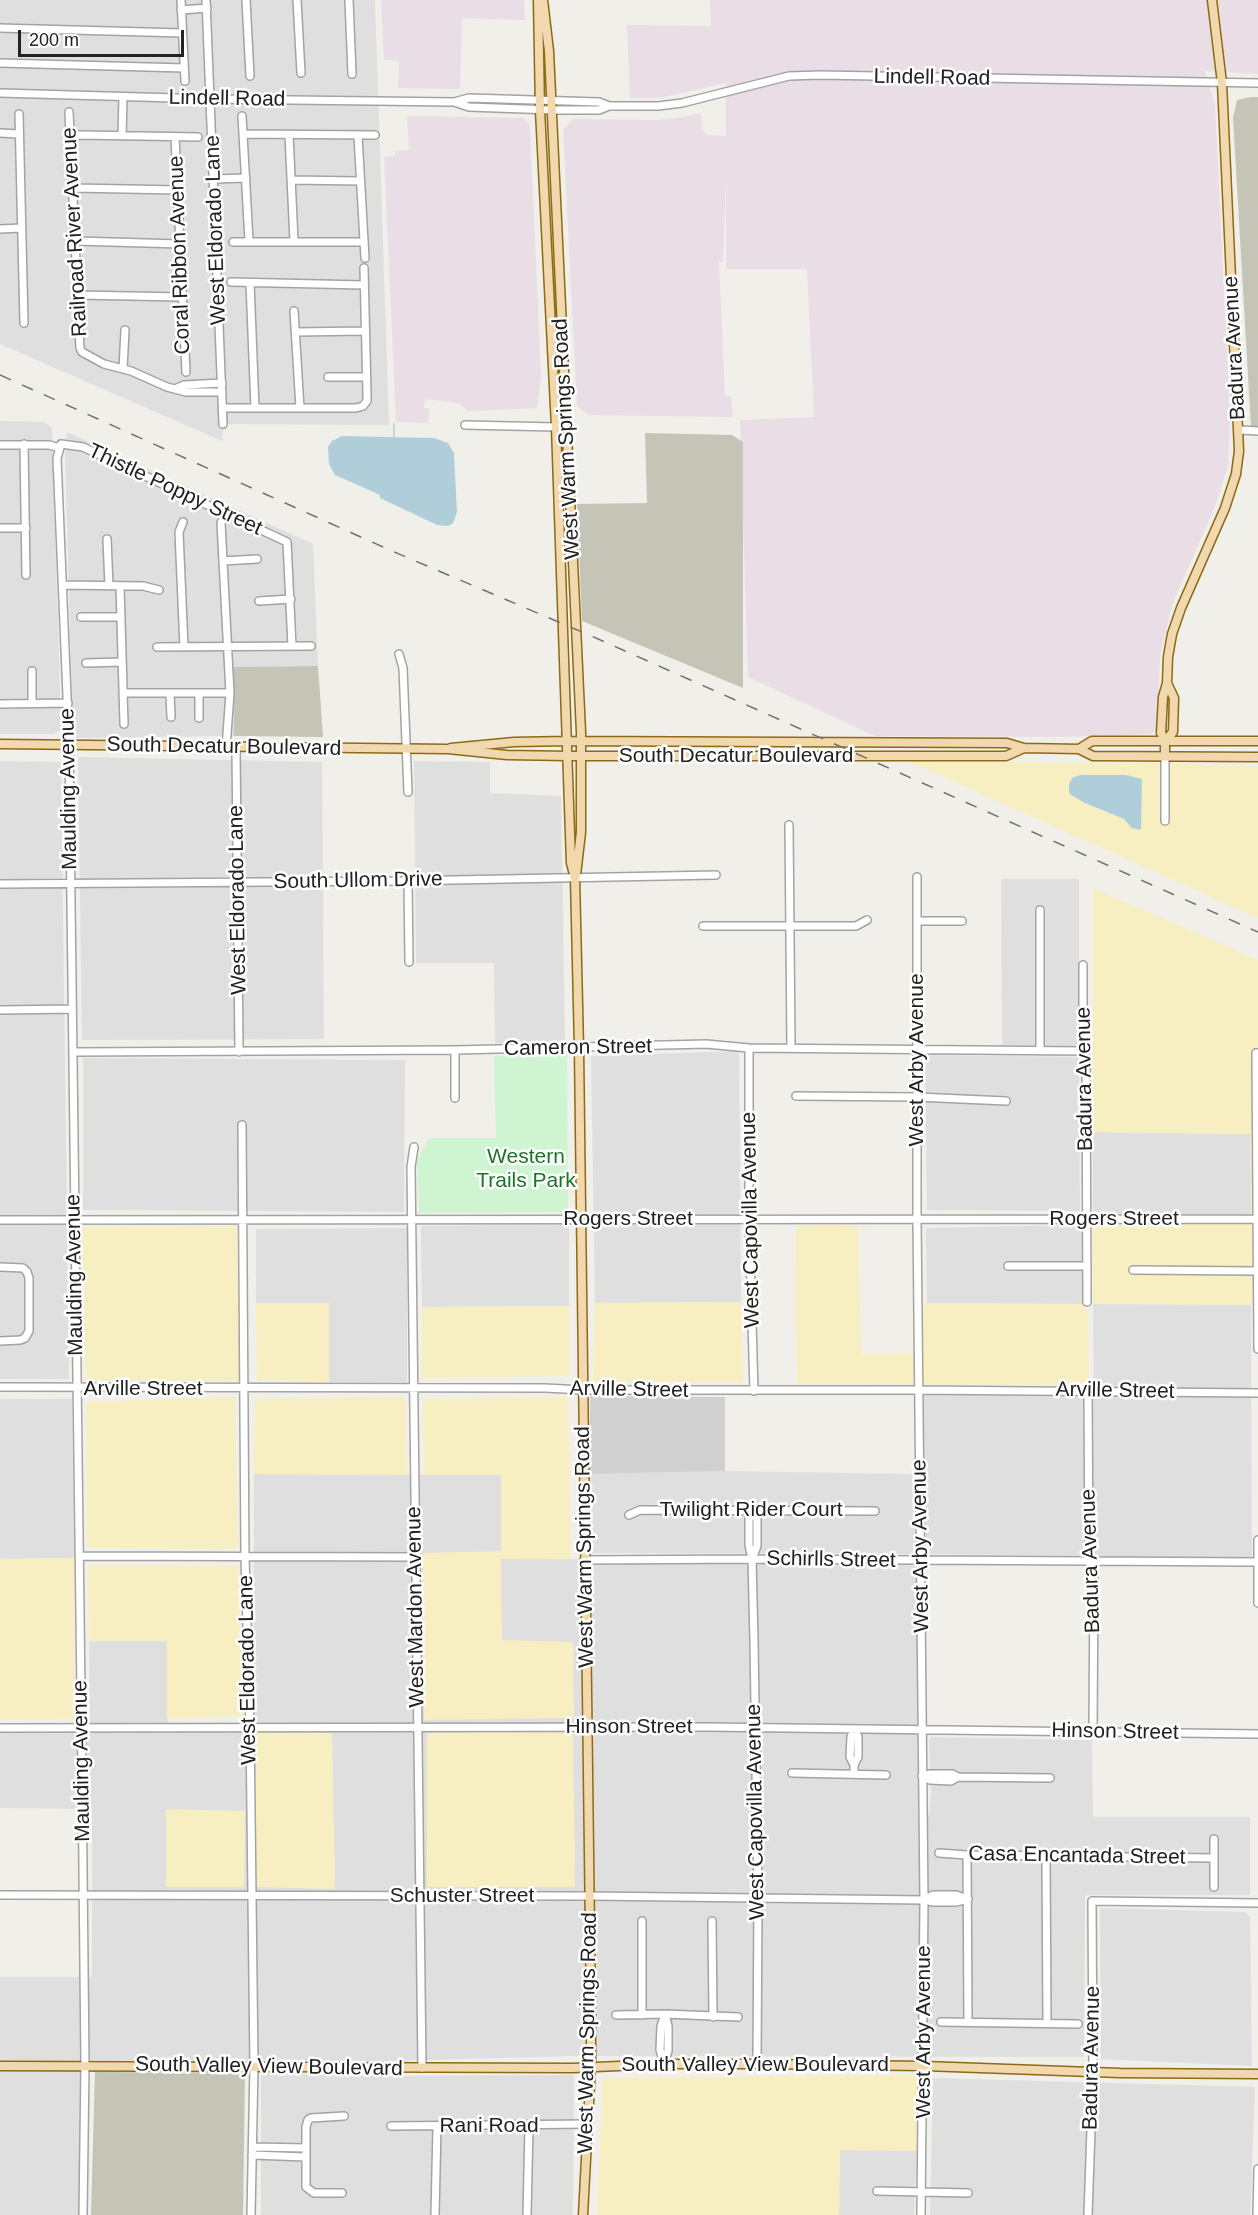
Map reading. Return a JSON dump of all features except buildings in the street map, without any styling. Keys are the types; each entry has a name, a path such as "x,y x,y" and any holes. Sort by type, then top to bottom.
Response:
{"main road":[{"name":"West Warm Springs Road","path":"538,0 540,110 556,427 571,863 575,878"},
{"name":"West Warm Springs Road","path":"543,0 549,51 582,756 581,832 575,878 591,2066 582,2215"},
{"name":"Badura Avenue","path":"1165,756 1165,741 1161,733 1162,697 1167,683 1172,634 1225,508 1236,474 1239,430 1222,83 1212,0"},
{"name":"South Decatur Boulevard","path":"448,749 458,746 513,742 567,741 1006,743 1024,748 1079,749 1093,756 1258,757"},
{"name":"South Decatur Boulevard","path":"1079,749 1092,741 1258,741"},
{"name":"South Decatur Boulevard","path":"0,744 448,749 507,755 568,756 1006,756 1024,748"},
{"name":"South Valley View Boulevard","path":"0,2066 573,2068 664,2064 757,2064 1258,2074"}],"street":[{"path":"181,0 184,81"},
{"path":"246,0 250,76"},
{"path":"297,0 301,73"},
{"path":"349,0 352,74"},
{"path":"181,10 206,4"},
{"name":"West Eldorado Lane","path":"206,4 224,424"},
{"path":"0,28 182,33"},
{"path":"0,63 184,68"},
{"name":"Lindell Road","path":"454,102 469,98 599,102 609,106 658,106 682,103 789,76 1258,83"},
{"name":"Lindell Road","path":"0,93 211,99 454,102 470,106 540,110 599,110 609,106"},
{"path":"123,97 123,136"},
{"name":"Railroad River Avenue","path":"69,112 82,352 104,364 123,369"},
{"path":"19,114 24,322"},
{"path":"242,116 249,241"},
{"path":"0,134 19,134"},
{"path":"243,134 375,135"},
{"path":"71,137 80,135 198,136"},
{"path":"289,135 294,241"},
{"path":"358,136 365,258"},
{"name":"Coral Ribbon Avenue","path":"175,137 186,372"},
{"path":"214,179 246,178"},
{"path":"291,180 360,182"},
{"path":"74,188 178,190"},
{"path":"0,229 21,228"},
{"path":"76,241 180,244"},
{"path":"232,242 363,242"},
{"path":"223,408 363,406 367,401 364,268"},
{"path":"231,282 364,285"},
{"path":"250,283 255,408"},
{"path":"78,295 182,297"},
{"path":"294,311 300,408"},
{"path":"125,330 123,369 167,387 186,392 222,387"},
{"path":"296,332 365,331"},
{"path":"328,376 366,377"},
{"path":"465,425 556,427"},
{"path":"1239,430 1258,431"},
{"path":"24,444 26,575"},
{"name":"Thistle Poppy Street","path":"0,445 83,447 287,542 291,599"},
{"name":"Maulding Avenue","path":"61,446 57,458 69,744 80,1556 85,2065 83,2215"},
{"path":"226,513 221,523 230,693 226,748"},
{"path":"183,522 179,532 184,646"},
{"path":"0,528 26,528"},
{"path":"108,539 109,586"},
{"path":"224,561 256,559"},
{"path":"63,585 143,586 159,590"},
{"path":"120,586 124,724"},
{"path":"259,601 291,599 292,646"},
{"path":"81,617 120,616"},
{"path":"157,647 311,646"},
{"path":"399,654 403,668 408,792"},
{"path":"86,663 122,662"},
{"path":"32,670 32,703"},
{"path":"123,693 230,693"},
{"path":"170,693 171,717"},
{"path":"199,693 199,718"},
{"path":"0,704 68,704"},
{"name":"West Eldorado Lane","path":"237,748 239,1052"},
{"name":"Badura Avenue","path":"1165,756 1165,821"},
{"path":"789,825 791,1048"},
{"name":"South Ullom Drive","path":"0,884 408,881 716,875"},
{"name":"West Arby Avenue","path":"917,877 917,1219 924,1899 921,2215"},
{"path":"408,881 409,962"},
{"path":"1040,910 1040,1051"},
{"path":"703,926 856,926 867,920"},
{"path":"917,921 962,921"},
{"name":"Badura Avenue","path":"1083,964 1083,1051 1086,1057 1087,1302"},
{"path":"0,1010 72,1009"},
{"name":"Cameron Street","path":"73,1052 455,1050 706,1044 749,1048 1083,1051"},
{"name":"West Capovilla Avenue","path":"749,1048 749,1219 754,1391"},
{"path":"455,1050 455,1098"},
{"path":"1257,1053 1258,1349"},
{"path":"796,1096 917,1097 1006,1101"},
{"name":"West Eldorado Lane","path":"242,1125 245,1557 250,1727 254,2066 251,2215"},
{"name":"West Mardon Avenue","path":"414,1147 411,1167 411,1220 422,2068"},
{"name":"Rogers Street","path":"0,1220 1256,1219"},
{"path":"1008,1266 1088,1266"},
{"path":"0,1267 23,1268 27,1272 29,1331 20,1340 0,1341"},
{"path":"1133,1270 1257,1271"},
{"name":"Arville Street","path":"0,1388 545,1388 754,1391 919,1389 1258,1393"},
{"name":"Badura Avenue","path":"1088,1390 1089,1561 1094,1578 1093,1732"},
{"name":"Twilight Rider Court","path":"628,1515 640,1510 875,1510"},
{"name":"West Capovilla Avenue","path":"753,1510 757,1520 757,1546 752,1559 758,1899 757,2064"},
{"path":"1258,1540 1258,1603"},
{"path":"80,1556 416,1557"},
{"name":"Schirlls Street","path":"585,1560 1258,1562"},
{"name":"Hinson Street","path":"0,1728 755,1727 1258,1734"},
{"path":"854,1729 850,1737 850,1757 854,1765 854,1774"},
{"path":"792,1773 886,1775"},
{"path":"922,1776 930,1780 951,1781 958,1777 1050,1778"},
{"path":"1214,1839 1214,1887"},
{"name":"Casa Encantada Street","path":"939,1853 1214,1858"},
{"path":"968,1855 968,2022"},
{"path":"1046,1856 1047,2023"},
{"name":"Schuster Street","path":"0,1895 590,1896 758,1899 924,1899 933,1895 956,1895 968,1899"},
{"name":"Badura Avenue","path":"1089,2215 1093,2072 1092,1901 1258,1903"},
{"path":"642,1921 642,2015"},
{"path":"712,1921 713,2017"},
{"path":"664,2064 668,2051 668,2026 665,2014"},
{"path":"616,2015 665,2014 738,2017"},
{"path":"941,2022 1078,2024"},
{"path":"342,2193 314,2193 308,2190 306,2148 308,2120 316,2116 344,2116"},
{"name":"Rani Road","path":"391,2126 588,2124"},
{"path":"435,2215 437,2126"},
{"path":"527,2215 529,2126"},
{"path":"253,2147 306,2148"},
{"path":"252,2155 306,2157"},
{"path":"1257,2215 1258,2169"},
{"path":"877,2192 968,2193"}],"shaded area":[{"path":"0,0 375,0 389,425 224,424 222,441 0,344"},
{"path":"381,0 524,0 525,20 462,18 460,89 398,88 399,61 384,60"},
{"path":"710,0 1258,0 1258,74 1205,71 1215,105 1230,415 1228,466 1216,504 1172,605 1160,657 1157,729 1151,734 1059,737 875,736 748,677 740,420 814,417 807,269 726,269 726,174 723,262 719,262 725,396 731,396 733,417 589,415 577,406 563,130 573,119 654,120 701,113 702,130 706,135 726,136 726,83 660,98 630,98 627,25 711,26"},
{"path":"1258,97 1258,427 1251,427 1233,118 1237,100"},
{"path":"407,116 523,118 530,125 541,377 537,408 468,411 462,405 453,402 425,399 424,408 430,409 428,423 396,422 384,157 395,156 395,151 409,150"},
{"path":"0,421 44,422 52,428 61,727 60,731 53,734 0,734"},
{"path":"67,432 313,544 318,666 234,667 234,736 73,738 65,455"},
{"path":"645,433 732,435 743,442 743,688 582,621 577,504 647,503"},
{"path":"318,666 323,737 234,736 234,667"},
{"path":"78,757 322,762 324,1039 82,1040"},
{"path":"0,761 61,762 69,1379 0,1379"},
{"path":"414,761 490,762 490,793 561,796 565,1042 495,1043 494,963 416,963"},
{"path":"1001,879 1079,879 1079,1042 1075,1046 1002,1045"},
{"path":"739,1051 741,1302 595,1303 591,1056"},
{"path":"925,1055 1079,1057 1080,1211 927,1210"},
{"path":"83,1058 405,1060 404,1212 83,1210"},
{"path":"1093,1132 1251,1134 1251,1215 1093,1214"},
{"path":"569,1225 569,1306 422,1307 421,1226"},
{"path":"1082,1225 1083,1304 927,1303 926,1228"},
{"path":"407,1228 407,1382 329,1382 329,1303 256,1303 256,1229"},
{"path":"1093,1304 1251,1305 1252,1558 925,1554 923,1394 1094,1397"},
{"path":"590,1396 725,1397 725,1471 590,1474"},
{"path":"0,1399 72,1399 74,1558 0,1559"},
{"path":"725,1471 912,1474 915,1554 592,1553 590,1474"},
{"path":"254,1474 501,1475 501,1559 920,1560 920,1817 929,1816 931,1791 929,1742 931,1737 1092,1740 1093,1817 1250,1817 1250,1895 1085,1895 1084,2057 573,2056 387,2061 80,2060 80,2215 0,2215 0,1977 92,1977 92,1809 0,1808 0,1733 90,1733 89,1641 168,1641 168,1732 253,1732"},
{"path":"1100,1908 1245,1912 1250,1917 1252,2066 1101,2059"},
{"path":"95,2072 245,2073 243,2215 91,2215"},
{"path":"261,2073 389,2076 574,2075 573,2215 261,2215"},
{"path":"933,2078 1255,2087 1250,2215 930,2215"},
{"path":"840,2150 917,2151 914,2215 839,2215"}],"sand":[{"path":"908,761 1258,767 1258,918"},
{"path":"1093,888 1258,960 1258,1305 1093,1304 1093,1214 1251,1215 1250,1134 1093,1132"},
{"path":"858,1225 861,1354 913,1353 913,1303 1083,1304 1088,1313 1089,1385 797,1384 796,1226"},
{"path":"237,1226 239,1381 86,1380 82,1227"},
{"path":"741,1302 743,1382 593,1381 595,1303"},
{"path":"256,1303 329,1303 329,1382 257,1380"},
{"path":"569,1306 569,1376 422,1378 422,1307"},
{"path":"235,1397 238,1549 87,1548 87,1402"},
{"path":"405,1397 407,1475 254,1474 255,1399"},
{"path":"568,1397 571,1559 501,1559 502,1640 573,1642 574,1718 424,1720 423,1553 501,1551 501,1475 424,1475 423,1399"},
{"path":"74,1558 75,1719 0,1720 0,1559"},
{"path":"88,1565 238,1566 244,1716 167,1719 167,1641 89,1641"},
{"path":"573,1731 575,1887 427,1887 427,1733"},
{"path":"253,1732 332,1733 335,1889 257,1887"},
{"path":"166,1809 245,1811 244,1887 166,1887"},
{"path":"919,2075 917,2151 840,2150 839,2215 597,2215 603,2078"}],"green space":[{"name":"Western Trails Park","path":"567,1054 568,1212 419,1213 417,1160 429,1138 496,1138 494,1056"}],"water":[{"path":"342,436 434,438 448,443 454,453 457,512 453,523 448,526 437,525 380,498 380,495 335,475 329,464 328,447 332,441"},
{"path":"1080,775 1126,775 1142,779 1141,830 1132,828 1124,819 1071,795 1069,784 1072,778"}],"waterway":[{"path":"394,424 394,438"}],"railway":[{"path":"0,375 392,551 589,635 1258,932"}]}
